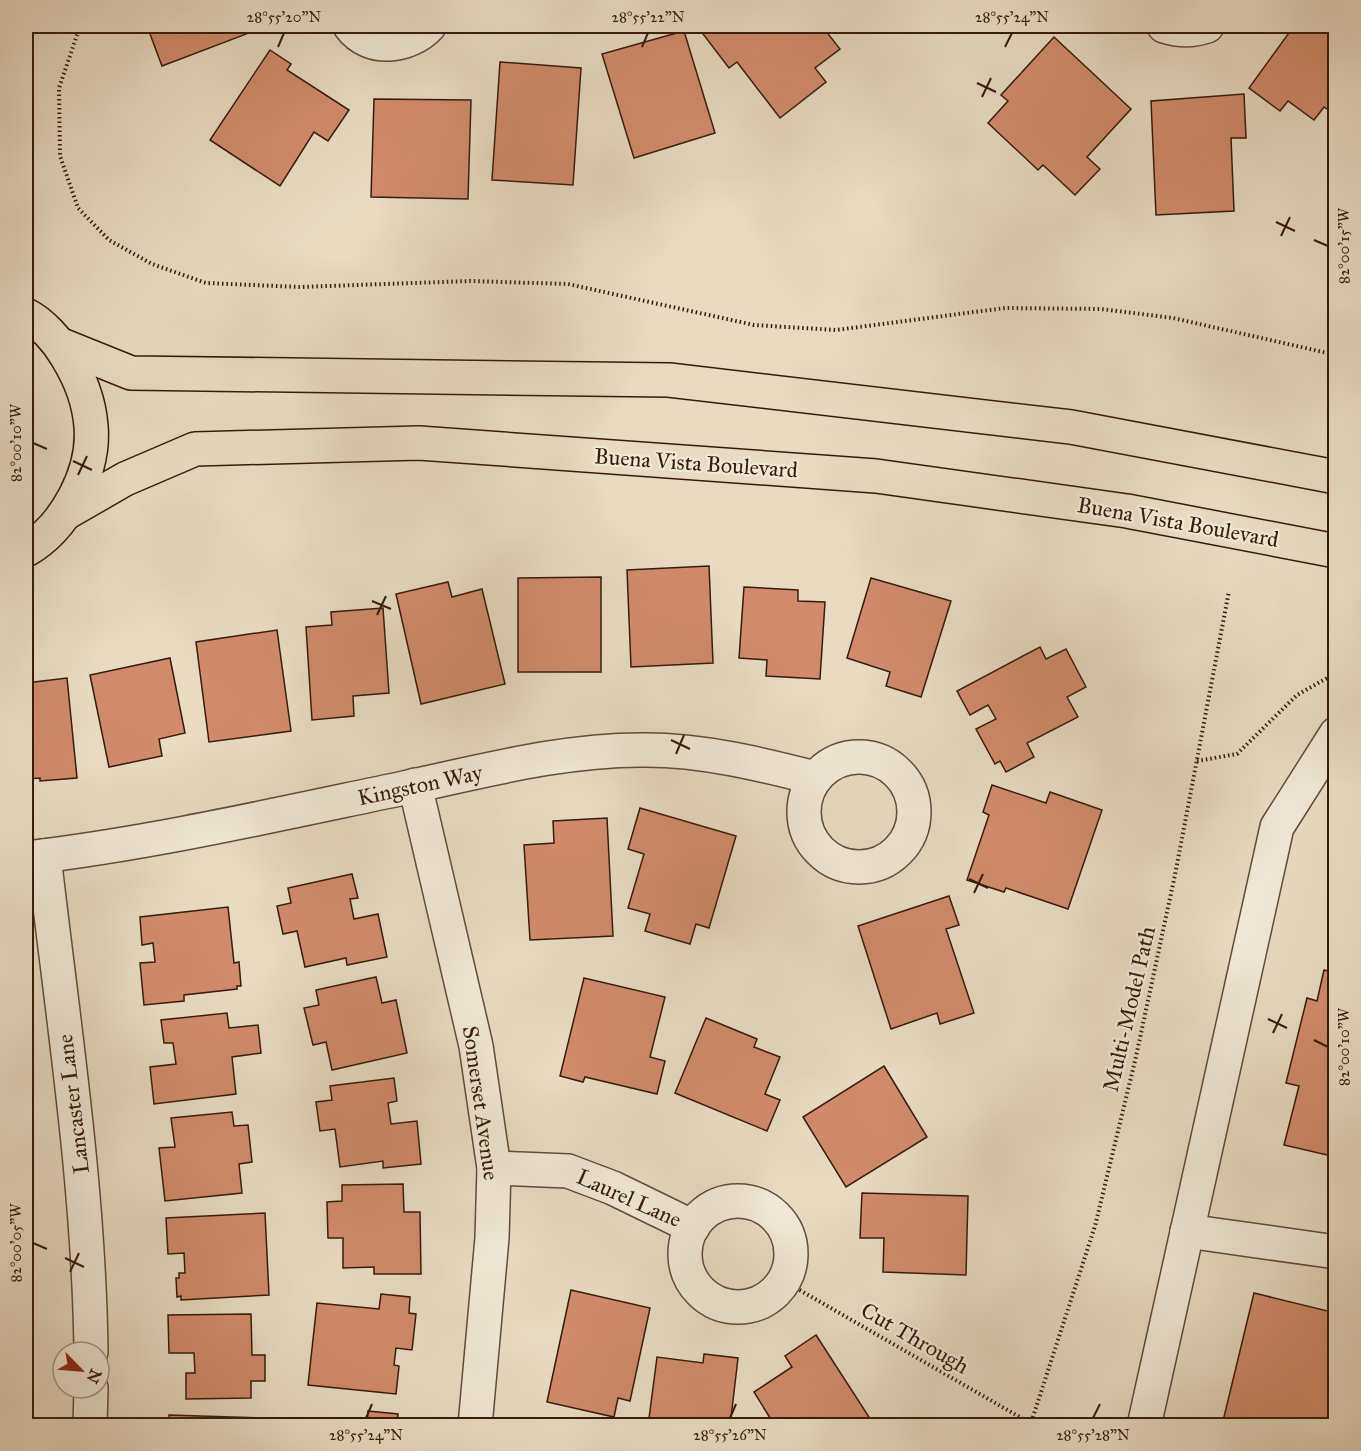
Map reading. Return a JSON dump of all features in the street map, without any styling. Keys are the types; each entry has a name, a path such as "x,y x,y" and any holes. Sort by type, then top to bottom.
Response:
{"main road":[{"name":"Buena Vista Boulevard","path":"28,313 59,344 82,382 91,427 85,472 66,513"},
{"name":"Buena Vista Boulevard","path":"59,344 131,373 669,380 1071,427 1335,477"},
{"name":"Buena Vista Boulevard","path":"26,550 38,543 66,513 125,479 195,449 419,443 876,476 1127,511 1335,551"}],"street":[{"path":"350,26 365,38 393,44 421,35 429,26"},
{"path":"1164,26 1180,30 1195,30 1208,26"},
{"path":"1143,1425 1277,827 1335,734"},
{"name":"Kingston Way","path":"35,857 100,849 234,824 577,754 646,750 740,759 815,778"},
{"name":"Somerset Avenue","path":"415,786 476,1046 494,1168 492,1238 475,1425"},
{"name":"Lancaster Lane","path":"35,857 85,1207 91,1340"},
{"name":"Laurel Lane","path":"494,1168 568,1171 613,1188 693,1227"},
{"name":"Laurel Lane","path":"740,1201 758,1204 774,1213 785,1228 791,1245 791,1264 784,1281 774,1294 760,1303 735,1307 711,1300 698,1290 689,1275 685,1259 687,1242 693,1227 704,1212 721,1204 740,1201"},
{"path":"1187,1231 1335,1252"},
{"path":"90,1425 91,1400"}],"path":[{"path":"80,26 59,88 60,156 78,208 109,240 152,264 206,283 300,287 470,281 568,284 753,325 836,330 1005,308 1101,309 1173,318 1335,355"},
{"name":"Multi-Model Path","path":"1030,1424 1095,1226 1135,1061 1197,761 1229,591"},
{"path":"1197,761 1237,754 1297,695 1335,673"},
{"name":"Cut Through","path":"784,1281 1030,1424"}],"building":[{"path":"147,26 267,26 162,66"},
{"path":"707,26 822,26 840,49 815,68 826,82 780,118 737,62 729,68 700,30"},
{"path":"1294,26 1331,26 1336,29 1336,115 1324,107 1314,120 1288,101 1280,111 1249,88"},
{"path":"684,31 715,133 634,158 602,54"},
{"path":"1054,37 1131,109 1087,157 1100,169 1075,195 1043,165 1038,170 988,123 1008,101 1001,95"},
{"path":"270,50 291,64 287,70 349,110 328,141 314,132 280,186 210,140"},
{"path":"500,62 581,68 573,185 492,180"},
{"path":"1244,94 1246,138 1231,138 1234,211 1156,215 1151,101"},
{"path":"374,99 471,100 468,199 371,197"},
{"path":"709,566 713,663 631,667 627,570"},
{"path":"601,577 601,672 518,672 518,578"},
{"path":"871,578 951,601 921,697 886,686 890,672 847,658"},
{"path":"448,582 452,597 482,589 505,684 421,704 396,594"},
{"path":"744,587 798,590 798,601 825,602 820,679 766,676 767,660 739,658"},
{"path":"383,608 389,693 353,696 354,716 312,720 306,627 332,625 331,612"},
{"path":"277,630 291,731 209,742 196,642"},
{"path":"1040,647 1046,659 1066,649 1086,687 1067,697 1078,717 1027,743 1034,757 1006,772 1000,761 995,764 976,729 996,719 988,705 970,715 957,691"},
{"path":"170,658 185,733 159,739 162,756 109,767 90,675"},
{"path":"67,678 77,778 40,781 40,778 26,779 26,683"},
{"path":"992,785 1046,803 1050,792 1102,810 1068,909 1006,888 1004,892 967,880 989,815 983,812"},
{"path":"640,808 736,836 709,928 696,924 690,944 645,931 650,914 628,908 644,854 628,849"},
{"path":"607,818 613,936 530,940 524,845 554,843 553,821"},
{"path":"352,874 358,898 350,899 354,919 378,914 387,957 347,965 346,958 305,967 297,931 283,934 277,906 291,903 288,888"},
{"path":"949,896 959,925 946,929 974,1013 940,1024 937,1013 891,1029 858,926"},
{"path":"228,907 234,963 239,962 241,986 237,986 237,989 184,995 184,1001 144,1005 140,963 155,962 153,943 142,945 140,917"},
{"path":"1336,922 1336,947 1329,946"},
{"path":"1324,970 1336,973 1336,1157 1284,1145 1299,1086 1286,1083 1307,998 1317,1001"},
{"path":"376,977 382,1003 396,1000 407,1053 332,1070 326,1042 313,1045 304,1008 319,1005 316,990"},
{"path":"584,978 665,997 650,1057 665,1061 657,1094 585,1077 583,1082 560,1076"},
{"path":"227,1013 229,1028 258,1025 261,1053 232,1057 236,1094 154,1104 150,1067 176,1064 173,1043 164,1043 161,1020"},
{"path":"706,1018 757,1039 754,1047 780,1057 765,1094 780,1100 767,1131 675,1093"},
{"path":"884,1066 927,1137 846,1187 803,1117"},
{"path":"394,1078 397,1101 388,1103 391,1124 417,1121 421,1164 383,1168 383,1161 340,1167 335,1129 320,1131 316,1102 332,1100 330,1086"},
{"path":"232,1112 234,1126 248,1125 252,1162 239,1164 242,1193 165,1201 159,1148 175,1147 171,1118"},
{"path":"403,1184 404,1212 420,1212 421,1274 374,1274 374,1267 343,1268 343,1238 328,1238 327,1202 342,1201 342,1185"},
{"path":"862,1193 968,1196 966,1275 883,1272 884,1238 860,1238"},
{"path":"265,1213 269,1295 181,1300 181,1296 177,1297 176,1278 179,1278 179,1273 185,1273 184,1253 168,1254 166,1218"},
{"path":"571,1290 650,1308 630,1401 618,1398 614,1417 547,1402"},
{"path":"1254,1293 1336,1313 1333,1426 1240,1426 1223,1421"},
{"path":"381,1294 410,1297 409,1313 416,1314 412,1350 396,1348 394,1365 399,1366 396,1394 308,1385 317,1303 379,1309"},
{"path":"251,1314 252,1355 265,1355 265,1381 251,1381 251,1398 186,1399 186,1373 195,1373 194,1353 169,1353 168,1315"},
{"path":"816,1335 869,1417 856,1426 775,1426 754,1392 792,1367 785,1356"},
{"path":"704,1354 738,1358 730,1426 648,1426 657,1357 703,1363"},
{"path":"368,1411 398,1414 397,1426 326,1426 326,1421 367,1425"},
{"path":"169,1415 266,1418 266,1426 169,1426"}]}
